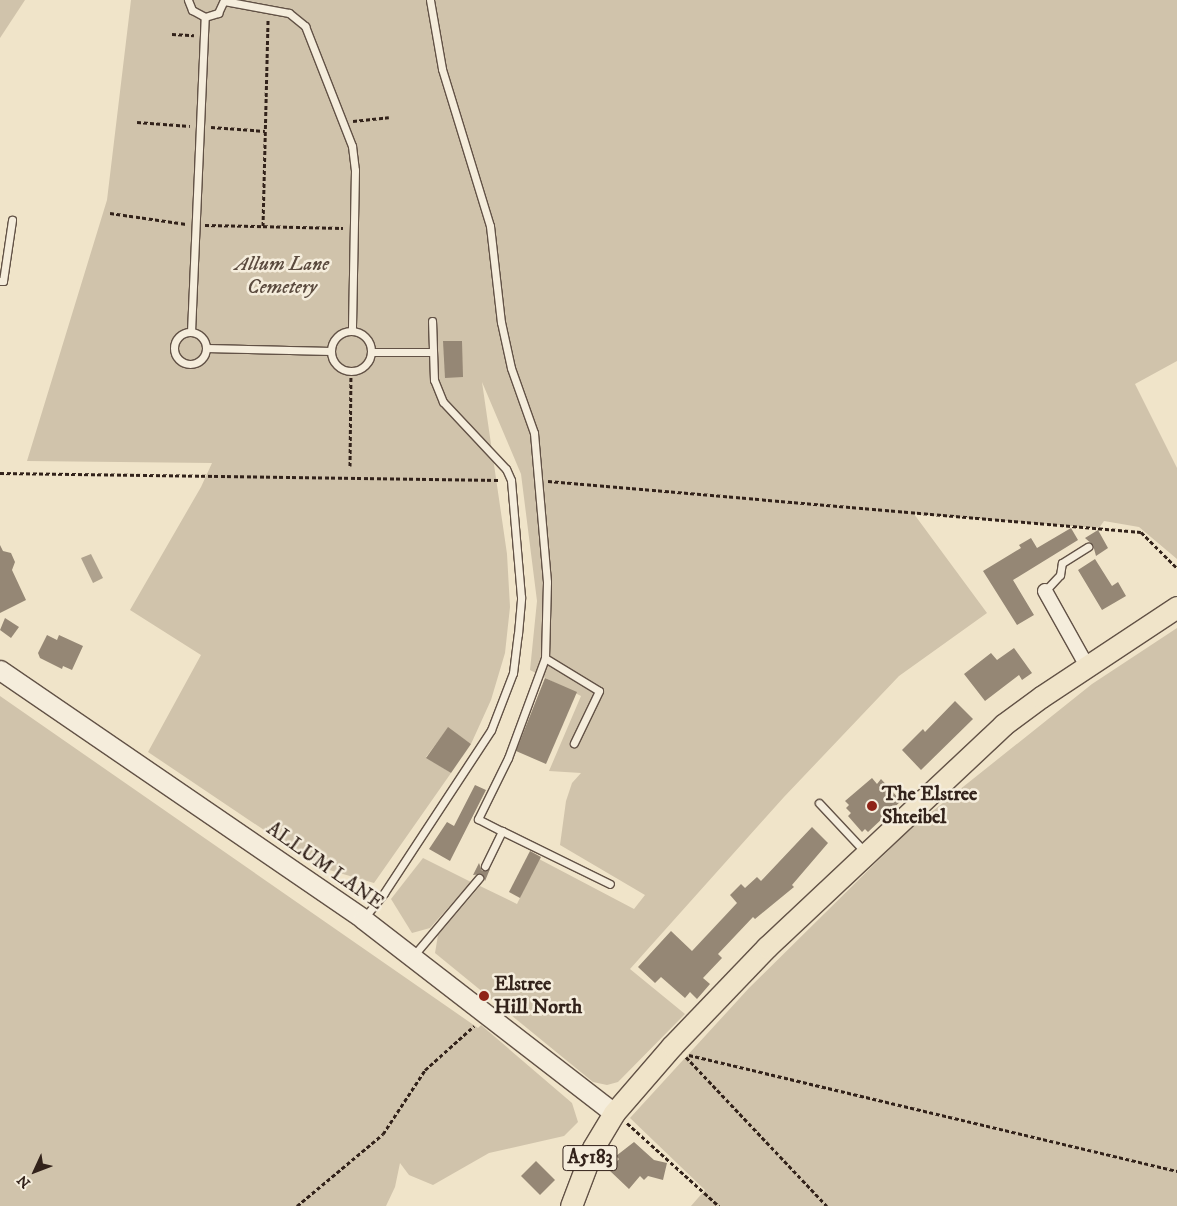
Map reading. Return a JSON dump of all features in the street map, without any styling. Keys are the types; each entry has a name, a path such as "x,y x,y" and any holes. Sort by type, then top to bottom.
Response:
{"main road":[{"name":"A5183","path":"571,1206 593,1148 614,1113 672,1046 767,947 865,852 1003,725 1177,607"},
{"name":"ALLUM LANE","path":"0,670 414,955 614,1113"}],"street":[{"path":"1045,591 1088,666"}],"lane":[{"path":"188,0 192,10 205,18"},
{"path":"205,18 218,13 224,0 289,13 305,26 354,157 352,331"},
{"path":"430,0 442,69 490,226 501,322 511,368 534,433 547,582 545,658 508,758 478,819 610,884"},
{"path":"191,332 205,18"},
{"path":"0,281 4,281 12,220"},
{"path":"363,919 384,893 491,730 512,673 521,597 510,480 506,469 443,402 434,380 432,321"},
{"path":"352,331 366,337 372,352 366,366 351,372 337,366 331,351 337,337 352,331"},
{"path":"191,332 202,337 206,348 201,360 195,364 182,362 174,350 175,343 179,337 191,332"},
{"path":"206,348 331,351"},
{"path":"372,352 432,352"},
{"path":"1045,591 1060,575 1062,562 1088,547"},
{"path":"545,658 599,691 574,743"},
{"path":"819,803 865,852"},
{"path":"485,866 502,831"},
{"path":"414,955 479,878"}],"path":[{"path":"263,226 269,9"},
{"path":"172,34 204,36"},
{"path":"342,122 389,117"},
{"path":"110,213 196,225 354,228"},
{"path":"350,466 351,372"},
{"path":"0,473 510,480"},
{"path":"537,480 1141,532 1177,568"},
{"path":"297,1206 383,1134 425,1070 483,1020"},
{"path":"826,1206 683,1054 1177,1171"},
{"path":"614,1113 639,1131 719,1206"}],"green space":[{"path":"0,0 25,0 0,38"},
{"name":"Allum Lane Cemetery","path":"131,0 1177,0 1177,361 1135,384 1177,468 1177,559 1139,527 1104,521 1099,528 914,514 987,613 899,676 784,797 630,969 685,1014 618,1082 607,1085 593,1082 435,953 438,935 480,886 517,904 539,859 634,909 645,895 560,845 566,801 572,783 581,773 549,771 581,696 530,670 537,601 521,474 482,382 507,554 510,607 505,653 491,700 471,744 448,728 426,757 451,773 374,883 319,867 148,752 201,655 130,610 201,487 212,463 27,461 107,200"},
{"path":"1177,628 1177,1206 691,1206 705,1190 630,1118 749,988 909,830 1092,684"},
{"path":"0,696 478,1028 481,1025 572,1103 578,1122 564,1136 489,1153 433,1185 409,1175 400,1163 395,1187 386,1206 0,1206"},
{"path":"423,858 471,882 430,928 412,933 391,899"}],"shaded area":[{"path":"91,554 103,578 93,583 81,558"}],"building":[{"path":"443,341 462,341 463,377 445,378"},
{"path":"1071,528 1078,540 1013,580 1034,615 1017,625 983,571 1021,548 1019,545 1031,538 1037,548"},
{"path":"1098,530 1108,548 1096,556 1093,545 1085,538"},
{"path":"0,545 3,551 11,553 15,562 12,570 26,600 0,613"},
{"path":"1095,559 1112,586 1118,582 1126,596 1102,610 1078,570"},
{"path":"5,618 19,627 11,638 0,630"},
{"path":"47,635 57,640 59,635 83,646 72,670 63,666 62,669 40,658 38,653"},
{"path":"1014,648 1032,673 1022,680 1019,675 985,701 964,674 991,653 997,660"},
{"path":"545,678 577,692 546,764 516,751"},
{"path":"955,701 973,719 921,770 902,750 923,729 925,732"},
{"path":"448,727 471,744 451,773 426,758"},
{"name":"The Elstree Shteibel","path":"872,778 877,784 881,779 901,801 868,832 865,829 862,832 848,816 851,813 846,808 849,805 845,801"},
{"path":"475,785 486,790 450,861 429,849 447,822 454,826"},
{"path":"812,827 828,843 792,885 794,887 755,919 753,917 718,954 722,958 703,978 710,984 697,999 690,992 685,998 661,977 655,983 638,967 671,931 692,951 737,903 730,895 741,884 745,888 757,877 761,881"},
{"path":"530,851 541,857 520,898 509,892"},
{"path":"479,863 482,871 490,869 485,881 482,874 473,875"},
{"path":"634,1142 654,1160 667,1163 663,1180 648,1176 644,1180 640,1176 629,1189 609,1170 619,1159 616,1156"},
{"path":"536,1161 555,1180 540,1195 521,1176"}],"place":[{"name":"The Elstree Shteibel","path":"872,806"},
{"name":"Elstree Hill North","path":"484,996"}]}
